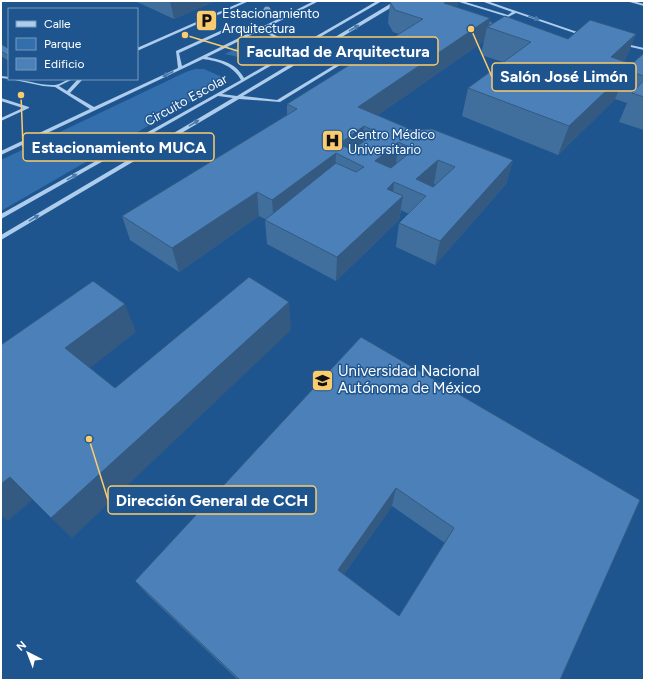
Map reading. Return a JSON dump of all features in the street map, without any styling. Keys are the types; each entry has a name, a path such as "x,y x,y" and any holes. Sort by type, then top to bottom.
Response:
{"street":[{"path":"138,50 247,1"},
{"name":"Circuito Escolar","path":"1,153 202,58 317,1"},
{"name":"Circuito Escolar","path":"1,216 217,95 380,1"},
{"path":"1,238 396,3 397,1"},
{"path":"458,1 508,16 515,12"},
{"path":"483,1 591,37"},
{"path":"628,1 644,5"},
{"path":"180,68 177,52 230,28 261,29 283,41 307,43"},
{"path":"217,95 278,101 377,41"},
{"path":"621,44 644,49"},
{"path":"202,58 218,60 235,68 240,73 243,80"},
{"path":"17,80 56,86 93,109"},
{"path":"56,86 69,80"},
{"path":"67,93 80,80"},
{"path":"1,99 27,108 1,120"},
{"path":"1,148 10,149"}],"green space":[{"path":"259,37 269,43 287,46 251,66 243,58 225,54"},
{"path":"195,69 204,69 222,77 223,81 219,85 1,211 1,160"}],"building":[{"name":"Centro Médico Universitario","path":"448,1 444,3 490,18 358,107 412,130 432,129 513,160 440,241 399,223 426,196 394,182 387,189 403,196 337,257 265,220 336,163 356,172 364,167 336,153 272,200 257,192 172,248 122,216 297,109 287,104 423,19 395,10 390,2","holes":["364,126 377,132 352,150 339,144","398,142 414,149 391,168 375,161","438,160 455,167 433,187 416,179"]},
{"path":"505,16 568,39 590,20 636,34 611,57 632,64 644,53 644,76 627,71 569,126 468,88 531,42 487,27"},
{"path":"1,44 8,48 8,55 1,51"},
{"path":"644,80 644,97 632,93"},
{"path":"249,277 289,302 51,518 10,477 1,484 1,345 93,281 125,304 65,348 115,388"},
{"path":"361,337 640,500 560,680 240,680 135,581","holes":["396,488 454,528 399,616 338,570"]}],"place":[{"name":"Estacionamiento Arquitectura","path":"207,20"},
{"name":"Salón José Limón","path":"471,29"},
{"name":"Facultad de Arquitectura","path":"185,35"},
{"name":"Estacionamiento MUCA","path":"21,95"},
{"name":"Centro Médico Universitario","path":"333,141"},
{"name":"Universidad Nacional Autónoma de México","path":"322,380"},
{"name":"Dirección General de CCH","path":"89,439"}]}
